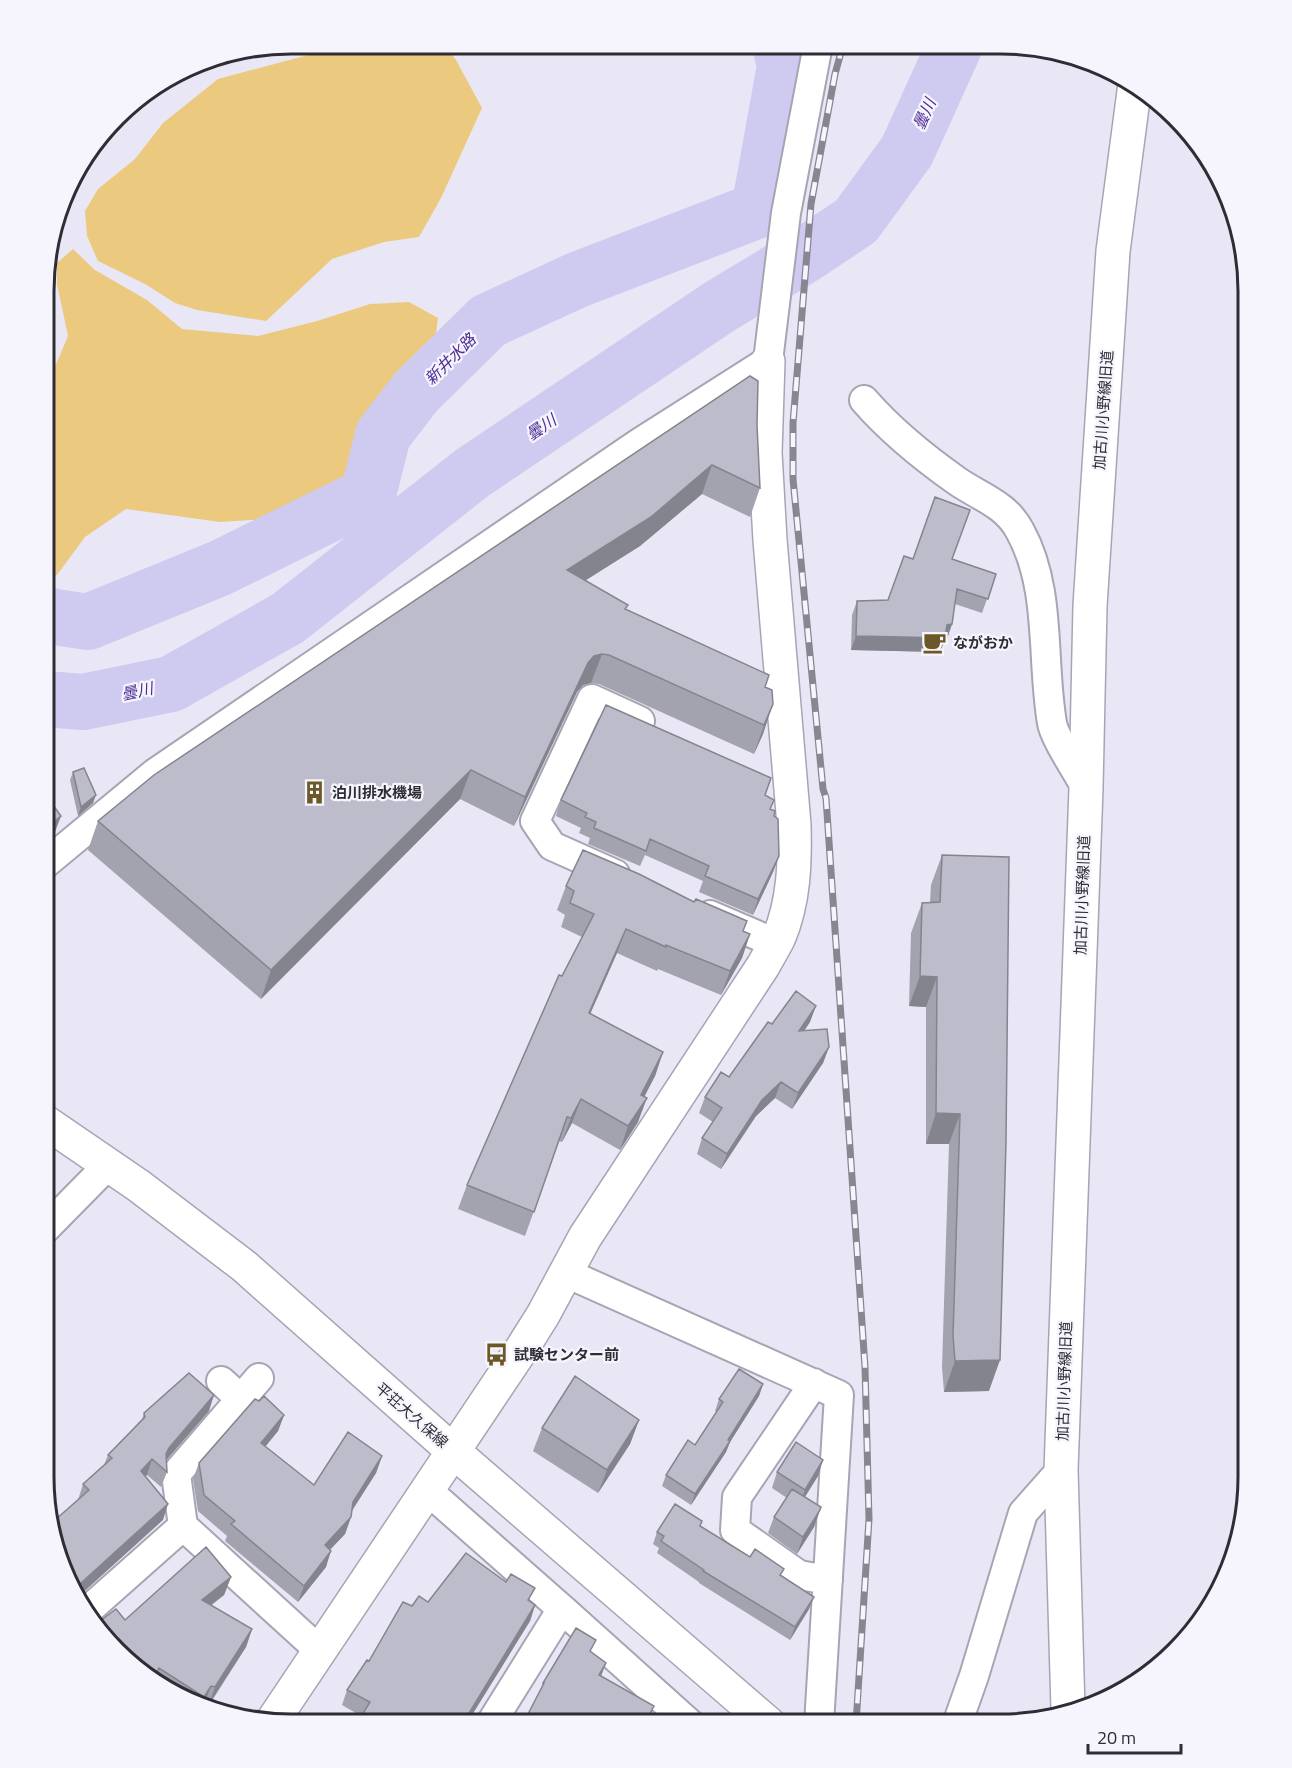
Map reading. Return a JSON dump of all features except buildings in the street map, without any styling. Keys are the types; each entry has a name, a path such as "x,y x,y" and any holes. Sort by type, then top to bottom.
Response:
{"street":[{"path":"278,1713 538,1324 585,1237 763,966 775,943 787,910 795,861 780,782 765,453 770,351 786,213 816,54"},
{"name":"加古川小野線旧道","path":"1068,1704 1061,1470 1086,788 1090,606 1113,251 1134,94"},
{"path":"54,856 155,772 639,443 770,351"},
{"path":"864,400 903,440 956,480 1002,507 1019,529 1033,558 1040,591 1052,726 1086,788"},
{"path":"637,883 552,846 535,821 592,699 665,732"},
{"path":"690,906 775,943"},
{"name":"平荘大久保線","path":"54,1128 244,1266 453,1451 757,1714"},
{"path":"54,1220 108,1165"},
{"path":"566,1273 839,1395 820,1714"},
{"path":"259,1377 231,1390 176,1474 183,1526 320,1651"},
{"path":"814,1383 737,1497 735,1530 799,1575 828,1580"},
{"path":"960,1714 1023,1514 1061,1470"},
{"path":"427,1490 562,1609 671,1714"},
{"path":"92,1606 183,1526"},
{"path":"497,1714 562,1609"}],"shaded area":[{"path":"312,54 452,54 482,108 441,198 419,237 384,242 332,259 266,321 197,310 175,303 145,284 98,261 87,236 85,211 98,189 135,159 163,123 218,79"},
{"path":"73,249 95,270 147,300 182,329 258,336 370,304 409,302 438,318 434,349 371,422 364,459 333,494 270,519 220,522 126,509 85,537 57,575 54,575 54,369 68,336 57,284 57,263"}],"waterway":[{"name":"新井水路","path":"54,617 88,622 220,568 368,495 383,435 416,392 488,321 577,280 759,210 785,66 782,54"},
{"name":"曇川","path":"54,700 83,702 171,684 288,618 472,473 719,307 856,221 907,151 951,54"}],"railway":[{"path":"841,54 811,204 793,423 793,479 823,789 826,798 865,1367 869,1519 857,1714"}],"place":[{"name":"ながおか","path":"935,642"},
{"name":"泊川排水機場","path":"314,792"},
{"name":"試験センター前","path":"496,1354"}]}
